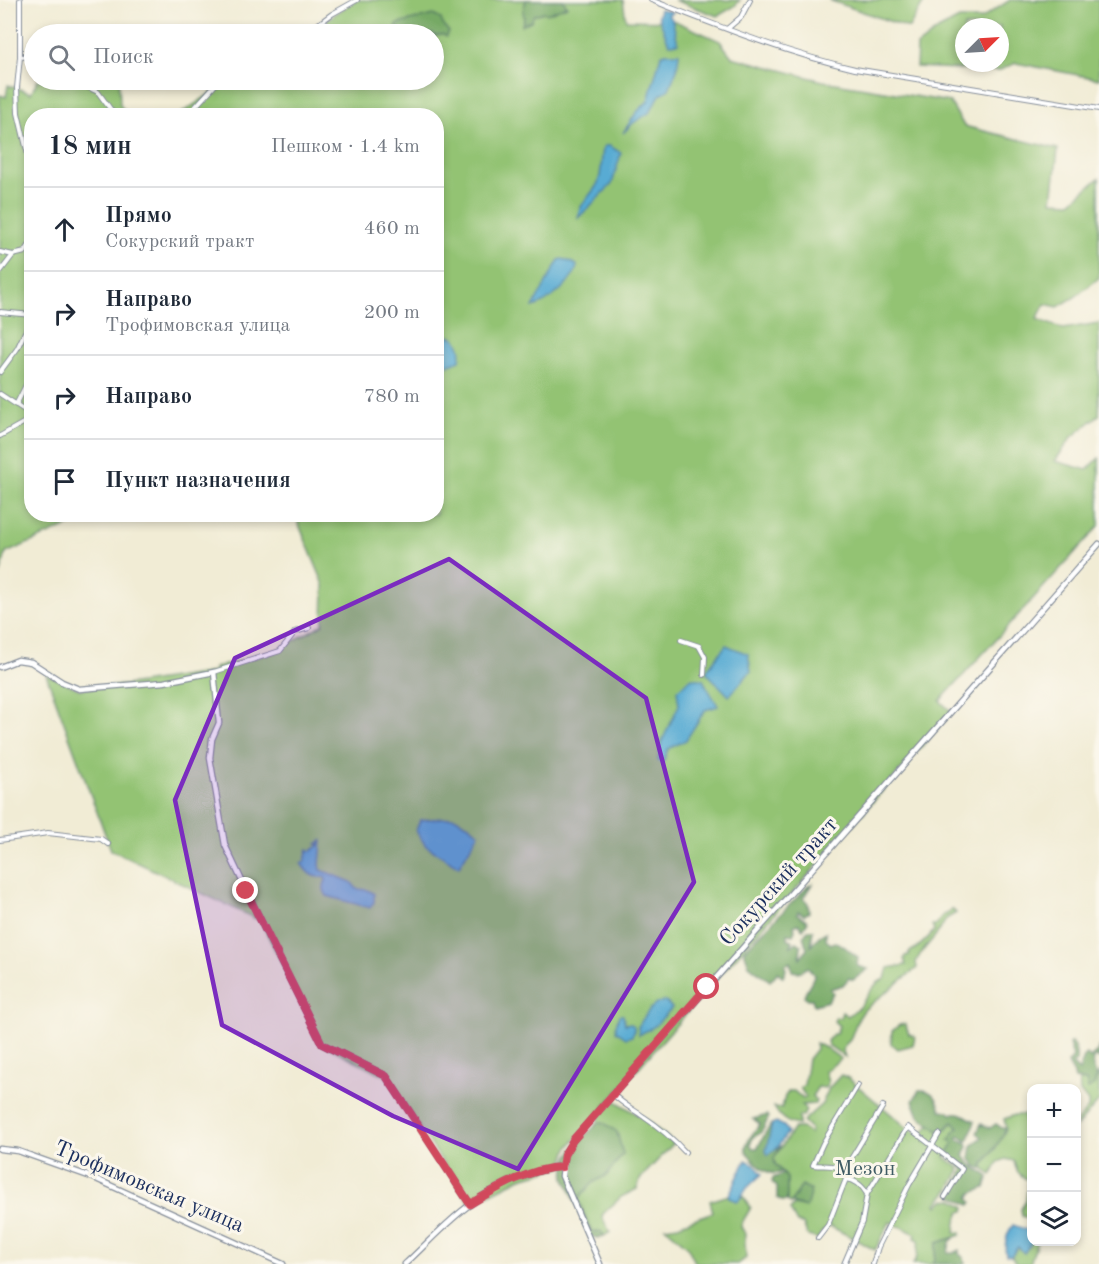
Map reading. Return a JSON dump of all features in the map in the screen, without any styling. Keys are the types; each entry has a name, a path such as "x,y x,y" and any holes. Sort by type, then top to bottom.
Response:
{"street":[{"path":"20,0 20,57 17,88 18,113 24,138"},
{"path":"318,24 357,0"},
{"path":"651,0 782,50 855,69 1099,109"},
{"path":"727,29 741,17 750,0"},
{"path":"20,57 24,57"},
{"path":"94,90 98,92 110,108"},
{"path":"194,108 211,90"},
{"path":"0,252 13,255 24,252"},
{"path":"0,272 13,255"},
{"path":"0,312 24,315"},
{"path":"0,372 17,349 24,334"},
{"path":"16,405 24,389"},
{"path":"0,394 24,411"},
{"path":"0,436 24,422"},
{"name":"Сокурский тракт","path":"562,1167 564,1155 573,1140 1099,544"},
{"path":"0,667 18,660 31,662 62,682 79,689 164,682 214,672 279,651 295,632 309,628"},
{"path":"681,640 699,646 705,657 704,675"},
{"path":"214,672 219,723 212,739 210,758 225,845 269,938 322,1044 386,1076 470,1204"},
{"path":"0,840 48,833 101,839 108,844"},
{"path":"818,1238 828,1225 846,1179 838,1166 813,1165 814,1160 858,1085"},
{"path":"613,1094 622,1103 656,1126 685,1152"},
{"path":"843,1172 883,1106"},
{"path":"844,1264 865,1211 867,1194 908,1127 962,1169 945,1197"},
{"path":"873,1264 878,1246 919,1165 939,1134"},
{"name":"Трофимовская улица","path":"0,1149 18,1151 94,1178 283,1264"},
{"path":"405,1264 470,1204 521,1178 541,1170 562,1167 565,1185 600,1264"},
{"path":"846,1179 853,1180 863,1187 867,1194"}],"highlighted area":[{"path":"449,559 646,698 694,882 518,1169 393,1116 222,1025 175,800 235,658"}],"green space":[{"path":"356,0 623,0 626,20 675,21 720,41 732,57 823,81 950,102 964,126 1058,149 1052,201 1071,202 1099,178 1099,278 1058,307 1045,304 1037,319 1063,329 1099,323 1099,415 1072,437 1055,461 1087,470 1099,458 1099,526 940,701 952,712 568,1148 562,1167 521,1178 470,1204 386,1076 322,1044 259,918 256,919 111,850 46,674 79,689 134,684 214,672 214,668 274,652 323,624 324,585 298,522 444,522 444,108 189,108 215,90 444,90 444,24 321,24"},
{"path":"526,0 563,0 567,6 547,14 544,12 534,15 531,21 522,25"},
{"path":"674,0 740,0 735,6 718,16"},
{"path":"829,0 925,0 909,28"},
{"path":"1010,0 1099,0 1099,79 1016,63 1009,66 1009,18 983,18"},
{"path":"433,15 441,19 443,24 398,24"},
{"path":"955,21 955,69 916,67 917,46 938,30"},
{"path":"444,26 449,32 446,37 444,36"},
{"path":"8,85 31,93 33,90 119,90 120,105 122,108 24,108 24,522 77,522 6,553 0,575 0,95 6,97"},
{"path":"812,884 803,898 808,903 809,912 804,915 798,911 797,914 808,921 803,929 798,924 794,926 793,935 787,934 787,938 793,941 790,947 797,942 801,945 800,958 807,949 803,936 808,930 813,930 811,946 819,936 826,932 826,940 831,944 834,942 844,946 858,957 857,966 868,969 853,980 849,978 843,985 830,989 833,993 828,1001 814,1005 812,999 804,996 814,975 808,967 797,972 792,971 790,962 785,965 786,970 783,977 778,972 770,981 749,965 744,951"},
{"path":"952,909 956,913 946,919 921,953 916,962 917,968 864,1010 850,1040 844,1046 845,1057 828,1045 827,1041 833,1034 836,1034 839,1026 834,1021 836,1017 840,1018 842,1012 848,1016 859,1007 874,987 885,979 888,968 906,965 905,956 926,940 934,930 932,925 936,925 943,915"},
{"path":"905,1024 909,1034 915,1037 913,1045 898,1049 891,1044 892,1031 899,1025"},
{"path":"1071,1042 1075,1048 1077,1060 1072,1064 1079,1071 1084,1057 1087,1055 1090,1058 1097,1052 1099,1046 1099,1059 1093,1058 1093,1067 1097,1076 1094,1085 1088,1089 1086,1081 1075,1079 1068,1063 1073,1057 1069,1044"},
{"path":"815,1043 841,1059 825,1071 828,1082 825,1088 818,1087 812,1096 816,1101 815,1104 802,1105 806,1111 803,1116 799,1116 799,1125 784,1119 774,1107 782,1108 789,1091 794,1091 803,1099 806,1097 800,1088 804,1085 808,1059 816,1049"},
{"path":"1099,1072 1099,1101 1081,1121 1081,1116 1088,1108 1088,1102 1081,1093 1079,1081 1086,1080 1088,1088 1094,1085"},
{"name":"Мезон","path":"841,1075 848,1078 910,1130 921,1134 931,1124 941,1133 954,1122 958,1127 949,1140 954,1143 945,1157 960,1169 950,1188 937,1204 938,1206 944,1200 952,1199 965,1207 956,1222 955,1233 961,1232 961,1235 937,1243 934,1264 913,1264 917,1257 919,1240 915,1238 916,1234 890,1222 875,1250 830,1226 821,1233 818,1239 808,1236 803,1224 797,1223 790,1210 794,1205 806,1208 802,1186 791,1203 787,1201 787,1178 775,1164 774,1158 794,1128 802,1128 810,1134 810,1128 803,1121 822,1104 829,1088"},
{"path":"919,1090 928,1091 934,1095 941,1110 951,1114 961,1113 975,1121 967,1141 959,1136 957,1139 967,1143 968,1147 964,1155 969,1162 989,1177 985,1188 972,1193 969,1198 972,1202 970,1205 950,1195 964,1169 947,1154 954,1143 949,1140 958,1127 953,1122 941,1133 919,1116 913,1101"},
{"path":"614,1100 645,1119 674,1143 641,1178 637,1189 621,1197 603,1214 602,1217 610,1232 604,1236 601,1232 592,1233 578,1199 592,1183 607,1175 603,1122 598,1123 603,1110"},
{"path":"767,1115 769,1117 763,1129 760,1134 754,1136 750,1144 753,1148 757,1148 772,1124 768,1155 781,1146 774,1158 775,1164 782,1172 776,1174 766,1171 746,1152 748,1141 760,1124 753,1119"},
{"path":"1015,1115 1025,1115 1027,1179 1018,1172 1014,1161 1006,1159 998,1162 992,1175 983,1169 983,1165 1006,1128 1004,1119"},
{"path":"603,1122 617,1132 623,1154 607,1175 592,1183 578,1199 592,1233 601,1231 604,1236 597,1238 590,1236 565,1178 565,1169 566,1162 574,1148 598,1123"},
{"path":"981,1124 990,1128 996,1124 1006,1128 1002,1138 983,1165 983,1169 976,1166 970,1158 972,1146 982,1137 977,1133"},
{"path":"784,1174 787,1178 787,1201 777,1198 777,1187 772,1182 773,1178"},
{"path":"802,1185 811,1190 806,1208 791,1203"},
{"path":"1027,1190 1027,1218 1022,1216 1021,1209 1026,1201"},
{"path":"741,1194 751,1207 741,1227 745,1233 746,1258 738,1264 696,1264 687,1246 665,1227 678,1225 713,1212 710,1201 729,1195 729,1198 739,1200"},
{"path":"955,1237 950,1242 948,1253 959,1250 965,1264 934,1264 937,1243"},
{"path":"1029,1246 1036,1246 1030,1264 1018,1264 1011,1256 1018,1247 1024,1253"}],"water":[{"path":"660,9 673,12 668,15 672,19 678,43 669,44 658,16"},
{"path":"679,53 677,69 669,89 660,95 649,113 633,123 623,133 636,113 648,101 661,55"},
{"path":"604,146 610,146 621,153 612,184 578,218 583,204 599,181"},
{"path":"563,259 577,265 572,277 553,296 533,307 559,260"},
{"path":"447,336 454,337 461,350 460,360 444,366 444,338"},
{"path":"726,645 748,654 751,671 729,696 707,673"},
{"path":"692,678 703,680 718,706 705,710 686,740 668,749 663,763 658,761 661,743 679,705 677,690"},
{"path":"454,817 479,833 459,867 426,846 416,831 420,820"},
{"path":"322,841 321,870 351,882 357,889 368,890 374,894 374,902 370,908 327,896 324,888 325,877 317,877 308,873 301,863 305,861 308,849 311,851"},
{"path":"665,1001 672,1008 655,1026 639,1035 638,1027 646,1014 656,1004"},
{"path":"619,1015 623,1015 625,1024 630,1023 634,1026 632,1036 626,1038 616,1031"},
{"path":"776,1122 784,1126 788,1132 777,1148 768,1155 766,1151 772,1124"},
{"path":"746,1160 754,1164 762,1174 736,1201 729,1198 729,1195"},
{"path":"1013,1225 1027,1230 1027,1246 1029,1246 1024,1253 1018,1247 1011,1256 1006,1255 1005,1243"}],"route":[{"path":"246,891 322,1044 386,1076 470,1204 521,1178 541,1170 562,1167 564,1155 573,1140 707,987"}]}
